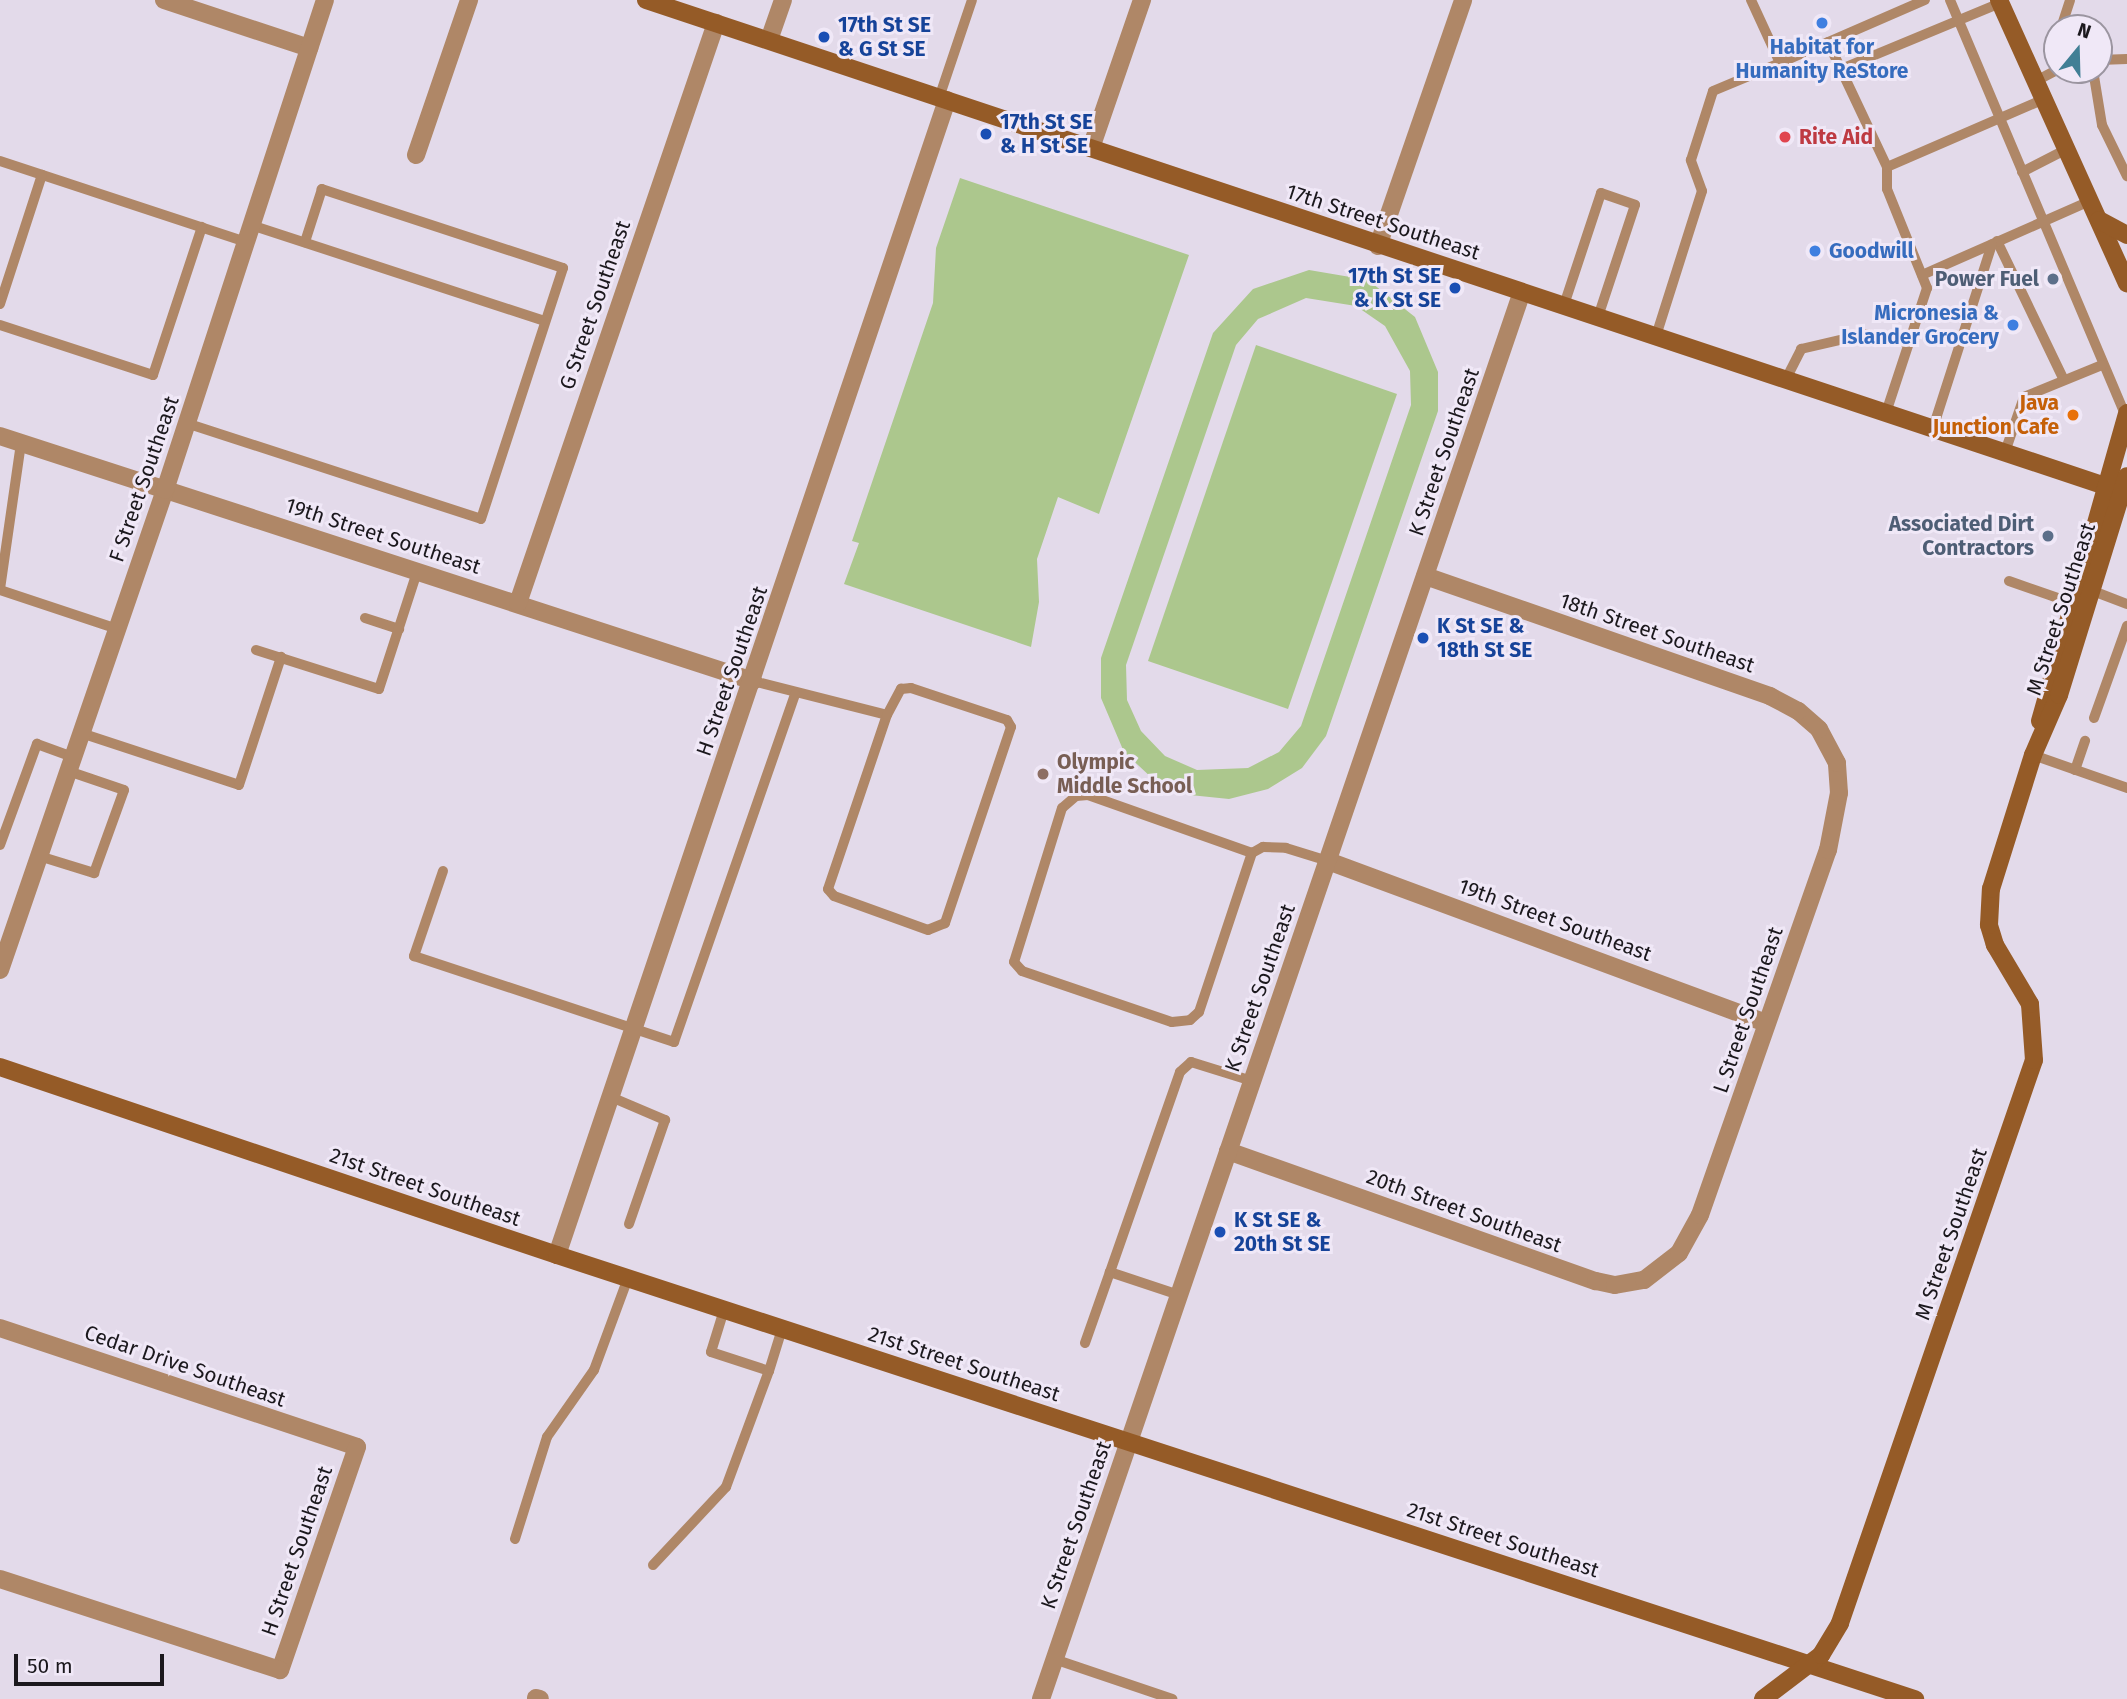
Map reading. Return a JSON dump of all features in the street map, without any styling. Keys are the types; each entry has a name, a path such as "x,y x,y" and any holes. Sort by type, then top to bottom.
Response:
{"street":[{"path":"164,0 309,48"},
{"name":"F Street Southeast","path":"0,970 165,490 325,0"},
{"path":"416,155 469,0"},
{"name":"17th Street Southeast","path":"646,0 2105,486"},
{"path":"769,40 783,0"},
{"path":"1091,148 1142,0"},
{"path":"1378,246 1463,0"},
{"path":"1999,2 2127,283"},
{"name":"G Street Southeast","path":"518,603 716,23"},
{"name":"H Street Southeast","path":"556,1255 752,681 943,99"},
{"path":"2099,219 2127,235"},
{"name":"K Street Southeast","path":"1041,1699 1522,292"},
{"name":"M Street Southeast","path":"1763,1699 1811,1664 1830,1645 1840,1623 2034,1060 2030,1004 1995,946 1989,908 2126,414"},
{"name":"19th Street Southeast","path":"0,436 752,681"},
{"name":"M Street Southeast","path":"2033,755 2059,695 2126,486"},
{"name":"18th Street Southeast","path":"1425,576 1785,704 1819,729 1832,750 1839,775"},
{"name":"L Street Southeast","path":"1679,1254 1717,1172 1766,1023 1828,850 1839,775"},
{"name":"19th Street Southeast","path":"1328,861 1766,1023"},
{"name":"21st Street Southeast","path":"0,1067 556,1255 1915,1699"},
{"name":"20th Street Southeast","path":"1228,1151 1596,1281 1615,1284 1644,1280 1679,1254"},
{"name":"Cedar Drive Southeast","path":"0,1328 356,1447"},
{"name":"H Street Southeast","path":"0,1579 281,1670 356,1447"}],"lane":[{"path":"943,99 972,0"},
{"path":"1751,0 1780,63"},
{"path":"1656,336 1702,191 1691,160 1713,91 1925,0"},
{"path":"1950,0 2102,365 2126,414"},
{"path":"1841,69 1999,2"},
{"path":"1828,42 1887,167 1887,189 1927,288 1886,413"},
{"path":"2036,81 2043,77"},
{"path":"2095,84 2102,125 2127,176"},
{"path":"1887,167 2044,99"},
{"path":"2022,172 2067,149"},
{"path":"0,161 202,227 305,242 545,321"},
{"path":"0,304 42,175"},
{"path":"186,423 481,519 563,268 322,189 305,242"},
{"path":"1564,306 1601,194 1635,205 1598,317"},
{"path":"1922,275 2090,201"},
{"path":"0,325 153,375 202,227"},
{"path":"1994,242 2064,380"},
{"path":"1933,428 1994,242"},
{"path":"1786,379 1801,349 1867,334 1909,343"},
{"path":"2005,452 2024,397 2102,365"},
{"path":"21,443 0,590 117,629"},
{"path":"256,650 379,689 417,572"},
{"path":"2009,581 2072,603"},
{"path":"2093,592 2127,604"},
{"path":"365,618 399,629"},
{"path":"2094,718 2127,626"},
{"path":"81,733 239,785 281,657"},
{"path":"752,681 795,694 846,701 887,715"},
{"path":"911,688 1006,720 1011,727 945,922 928,930 834,896 828,889 887,715 901,690 911,688"},
{"path":"443,871 414,956 674,1042 795,694"},
{"path":"2075,770 2085,741"},
{"path":"0,845 37,744 124,790 94,873 39,856"},
{"path":"2033,755 2127,788"},
{"path":"1252,853 1088,795 1076,796 1062,808 1014,961 1022,971 1151,1015 1172,1022 1190,1020 1199,1012 1252,853 1263,847 1286,848 1328,861"},
{"path":"1084,1343 1180,1072 1191,1062 1252,1081"},
{"path":"611,1097 665,1120 629,1224"},
{"path":"1110,1272 1179,1295"},
{"path":"515,1539 547,1437 594,1370 628,1278"},
{"path":"724,1310 711,1352 769,1371"},
{"path":"653,1565 726,1487 782,1329"},
{"path":"1055,1659 1172,1699"}],"green space":[{"path":"960,178 1189,255 1099,514 1058,497 1037,559 1039,602 1031,647 844,584 859,543 852,541 933,303 936,248"},
{"path":"1309,270 1368,280 1415,317 1438,372 1438,411 1326,736 1302,768 1268,789 1229,799 1190,795 1153,779 1124,752 1101,698 1101,658 1213,333 1253,289","holes":["1306,298 1356,306 1385,326 1410,371 1411,405 1301,726 1279,752 1248,768 1197,770 1165,756 1141,731 1127,700 1126,665 1236,345 1258,319"]},
{"path":"1256,345 1397,394 1288,709 1148,661"}],"place":[{"name":"Habitat for Humanity ReStore","path":"1822,23"},
{"name":"17th St SE & G St SE","path":"824,37"},
{"name":"17th St SE & H St SE","path":"986,134"},
{"name":"Rite Aid","path":"1785,137"},
{"name":"Goodwill","path":"1815,251"},
{"name":"Power Fuel","path":"2053,279"},
{"name":"17th St SE & K St SE","path":"1455,288"},
{"name":"Micronesia & Islander Grocery","path":"2013,325"},
{"name":"Java Junction Cafe","path":"2073,415"},
{"name":"Associated Dirt Contractors","path":"2048,536"},
{"name":"K St SE & 18th St SE","path":"1423,638"},
{"name":"Olympic Middle School","path":"1043,774"},
{"name":"K St SE & 20th St SE","path":"1220,1232"}]}
